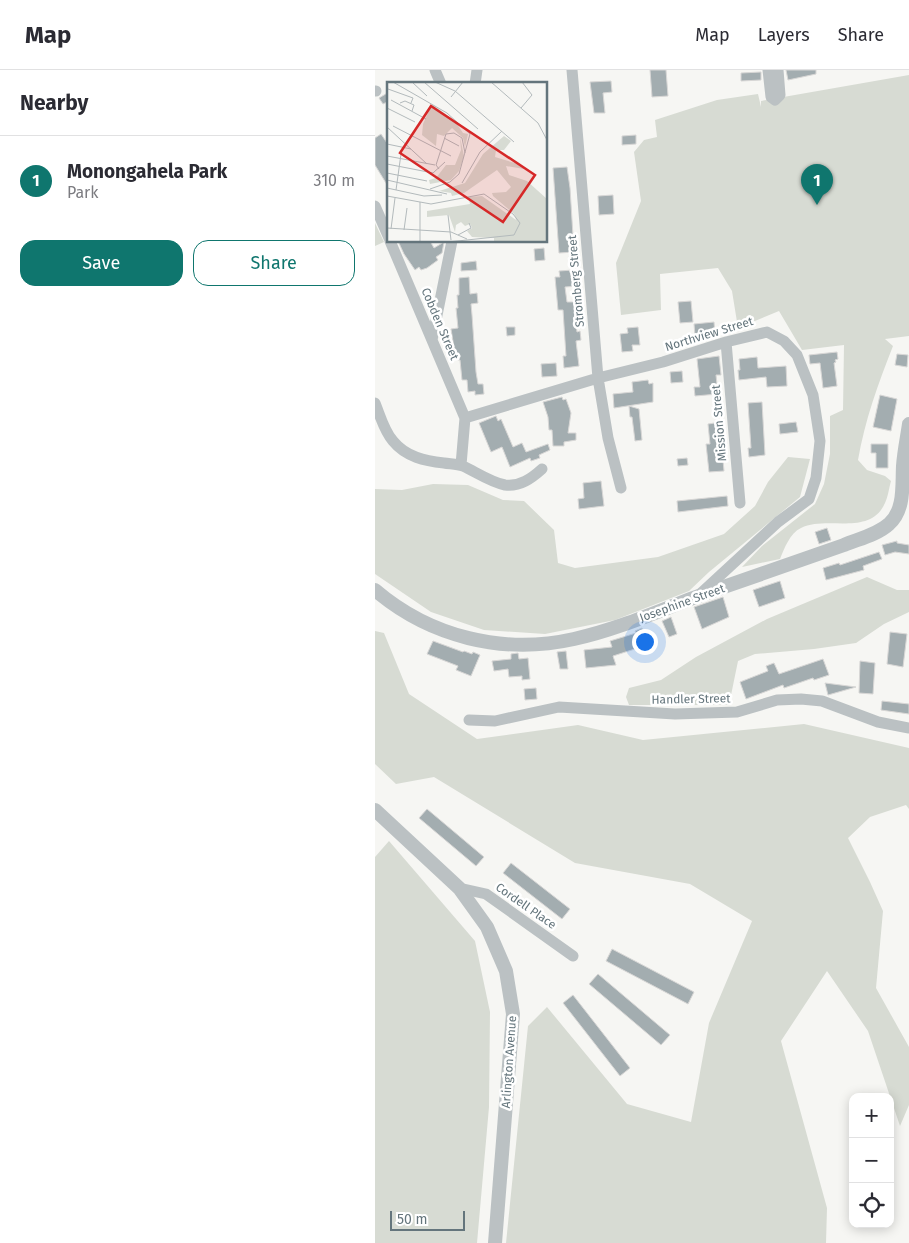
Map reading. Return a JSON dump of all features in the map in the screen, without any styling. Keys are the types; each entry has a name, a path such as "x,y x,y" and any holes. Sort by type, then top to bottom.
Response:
{"street":[{"path":"435,70 440,82"},
{"name":"Stromberg Street","path":"572,70 598,378 608,438 621,488"},
{"path":"769,70 771,97 775,100 779,95 778,70"},
{"name":"Cobden Street","path":"375,206 387,235"},
{"name":"Cobden Street","path":"390,242 465,418"},
{"path":"432,340 452,242"},
{"name":"Northview Street","path":"465,418 598,378 663,362 726,342 767,332 784,341 797,355 813,395 820,441 816,478 809,499 778,522 696,597"},
{"name":"Mission Street","path":"726,342 740,503"},
{"path":"375,403 393,442 413,457 427,462 461,465 506,485 521,483 533,478 542,468"},
{"path":"461,465 465,418"},
{"name":"Josephine Street","path":"375,590 414,618 433,627 474,640 519,645 547,644 592,635 844,545 888,526 898,512 901,498 909,424"},
{"name":"Handler Street","path":"469,720 495,720 559,707 675,714 737,712 777,700 801,699 822,701 855,715 909,728"},
{"name":"Arlington Avenue","path":"375,810 459,888 479,915 496,946 506,971 513,1014 495,1243"},
{"name":"Cordell Place","path":"459,888 486,894 573,956"}],"shaded area":[{"path":"909,75 909,336 885,339 893,346 864,431 858,460 867,470 885,476 891,481 887,498 878,513 869,519 859,522 823,523 801,528 791,537 780,559 742,567 762,546 815,504 824,484 830,454 830,416 843,410 844,345 802,350 779,311 738,328 732,291 718,268 660,274 661,310 621,315 616,263 641,201 634,152 644,140 657,137 655,120 717,100 758,94 761,107 761,101"},
{"path":"375,223 384,242 375,246"},
{"path":"788,457 810,459 800,497 709,572 689,591 615,620 545,634 484,630 431,612 375,574 375,489 402,490 433,484 468,485 503,500 524,501 554,530 558,563 575,568 658,557 724,534 755,506 768,482"},
{"path":"867,577 897,590 909,590 909,612 884,624 856,643 755,654 738,661 729,705 629,705 626,697 629,688 661,680 696,657 767,619"},
{"path":"375,631 384,633 409,694 477,739 578,725 643,740 804,724 909,748 909,809 906,805 870,817 848,838 883,911 876,988 909,1047 909,1105 900,1126 894,1108 894,1093 889,1093 868,1031 827,971 781,1041 827,1208 826,1243 506,1243 528,1026 547,1007 627,1104 691,1122 709,1023 752,921 690,884 575,863 434,777 396,784 375,764"},
{"path":"389,841 475,941 490,1012 489,1107 477,1243 375,1243 375,857"}],"building":[{"path":"650,70 666,70 668,96 652,97"},
{"path":"786,70 816,70 816,74 788,80"},
{"path":"761,72 761,80 741,81 741,73"},
{"path":"611,81 612,92 603,93 605,113 594,113 590,82"},
{"path":"387,93 387,102 383,104 379,98"},
{"path":"381,134 387,143 387,185 375,165 375,138"},
{"path":"636,135 636,144 622,145 622,136"},
{"path":"567,167 574,252 559,253 553,168"},
{"path":"613,195 614,214 599,215 598,196"},
{"path":"398,242 431,242 434,248 444,242 442,253 436,257 438,260 421,270 419,267 415,270"},
{"path":"544,248 545,260 535,261 534,249"},
{"path":"476,261 477,270 461,271 461,263"},
{"path":"573,270 573,278 578,277 578,286 565,287 567,302 574,302 574,307 578,306 579,316 575,316 577,332 580,331 581,340 576,341 579,366 564,368 563,356 566,356 563,310 558,310 555,277 560,277 559,271"},
{"path":"469,277 470,294 477,293 478,303 471,304 476,372 478,384 483,384 484,394 475,395 475,391 468,392 467,380 462,380 460,360 456,360 451,329 458,328 456,308 458,308 459,278"},
{"path":"691,301 693,322 680,323 678,302"},
{"path":"714,322 715,334 695,336 694,324"},
{"path":"506,327 515,327 515,335 507,336"},
{"path":"638,327 640,345 632,345 633,351 622,352 620,334 628,333 627,328"},
{"path":"837,352 838,359 834,363 837,386 823,388 820,363 810,364 809,355"},
{"path":"897,354 908,355 907,367 895,365"},
{"path":"719,356 721,375 716,375 718,394 695,396 694,387 700,387 697,359"},
{"path":"757,357 758,368 786,366 787,386 767,387 766,377 739,380 739,359"},
{"path":"556,363 557,376 542,377 541,364"},
{"path":"682,371 683,382 671,383 670,372"},
{"path":"648,380 649,384 653,383 653,402 614,408 613,394 633,392 632,382"},
{"path":"880,395 897,399 891,431 873,427"},
{"path":"562,397 563,400 566,399 571,413 568,433 576,433 576,440 564,442 564,446 553,446 552,430 549,430 548,417 543,402"},
{"path":"762,402 765,455 749,457 748,448 751,448 748,403"},
{"path":"629,406 639,409 642,440 635,441"},
{"path":"496,416 498,421 501,419 513,447 522,443 526,452 548,444 550,450 539,455 540,458 531,461 530,458 510,467 502,447 491,452 479,423"},
{"path":"722,422 725,450 725,460 723,460 724,471 709,472 706,444 710,444 708,424"},
{"path":"796,422 798,432 780,434 779,424"},
{"path":"871,444 888,444 888,468 876,468 876,453 871,453"},
{"path":"687,458 688,465 678,466 677,459"},
{"path":"601,481 604,506 579,509 578,499 584,498 583,483"},
{"path":"727,496 728,506 678,512 677,501"},
{"path":"827,528 831,540 819,544 815,532"},
{"path":"897,541 897,543 909,545 909,554 895,552 885,555 882,545"},
{"path":"879,552 882,559 863,566 864,570 826,580 823,568 839,563 840,565"},
{"path":"780,581 785,598 759,607 753,590"},
{"path":"723,597 729,617 702,629 694,607"},
{"path":"671,617 677,634 669,637 662,621"},
{"path":"642,628 649,647 641,649 641,647 613,656 616,665 586,668 584,650 612,647 610,641 636,633 635,631"},
{"path":"890,632 907,634 903,667 887,664"},
{"path":"433,641 463,652 472,654 473,652 480,655 471,676 456,670 458,666 427,654"},
{"path":"566,651 568,669 560,669 557,652"},
{"path":"518,653 519,659 528,658 530,679 522,680 522,676 509,677 508,669 494,671 492,661 511,659 511,654"},
{"path":"823,659 829,675 814,680 813,678 784,688 783,685 746,699 740,682 768,671 766,666 774,663 779,674"},
{"path":"860,661 875,663 873,694 859,693"},
{"path":"825,683 856,687 828,695"},
{"path":"536,688 537,699 525,700 524,689"},
{"path":"882,701 909,704 909,714 881,710"},
{"path":"427,809 484,857 476,866 419,818"},
{"path":"511,863 570,909 562,919 503,873"},
{"path":"612,949 694,992 688,1004 606,961"},
{"path":"598,974 670,1035 661,1045 589,984"},
{"path":"573,995 630,1068 620,1076 563,1003"}],"place":[{"name":"Monongahela Park","path":"817,205"}]}
